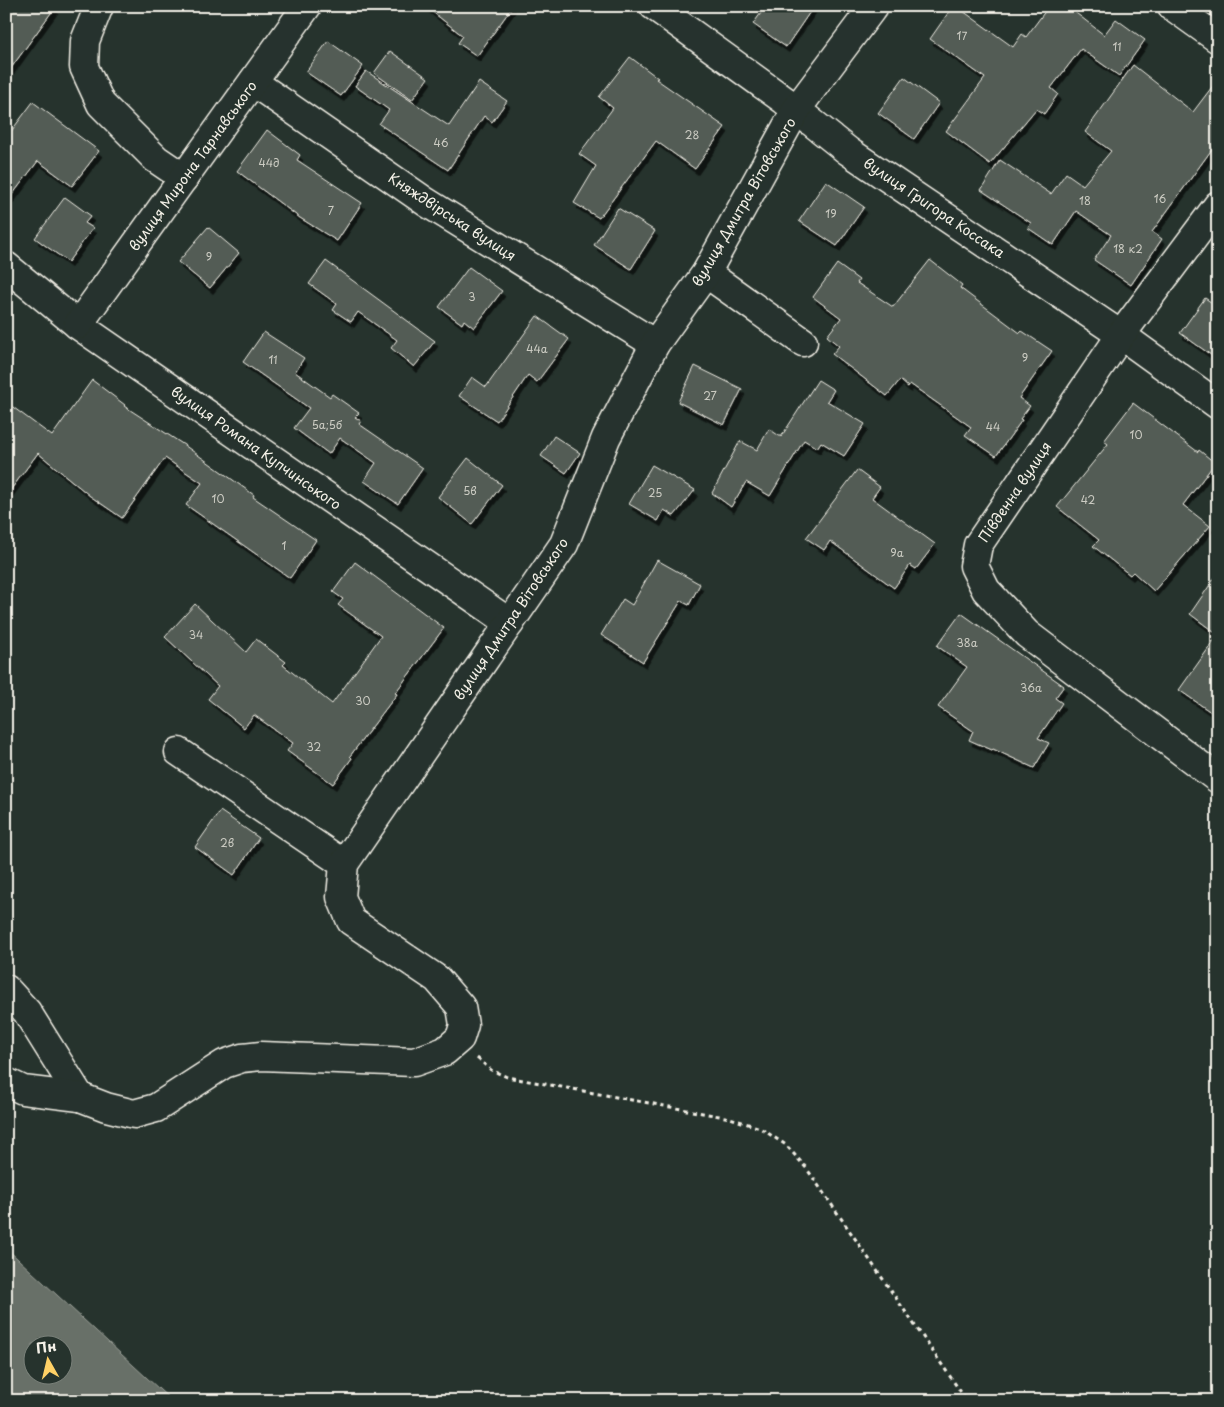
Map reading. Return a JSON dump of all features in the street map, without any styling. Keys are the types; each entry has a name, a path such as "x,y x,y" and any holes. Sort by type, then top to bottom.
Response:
{"street":[{"path":"99,6 86,41 84,67 101,104 156,159 184,178"},
{"name":"вулиця Мирона Тарнавського","path":"78,325 307,6"},
{"name":"вулиця Григора Коссака","path":"654,6 796,110 848,151 1121,335 1218,405"},
{"name":"вулиця Дмитра Вітовського","path":"344,864 564,544 606,438 655,344 706,273 796,110 874,6"},
{"path":"1172,6 1218,39"},
{"name":"Княждвірська вулиця","path":"253,82 426,202 655,344"},
{"name":"Південна вулиця","path":"1218,205 1121,335 978,545 974,566 986,590 1027,634 1218,779"},
{"name":"вулиця Романа Купчинського","path":"6,266 78,325 510,623"},
{"path":"706,273 803,342"},
{"path":"6,1082 23,1090 80,1097 106,1107 134,1114 156,1108 224,1064 242,1058 261,1056 414,1062 445,1051 460,1038 464,1025 461,1007 437,979 351,921 341,898 344,864 179,752"},
{"path":"6,989 27,1012 80,1097"}],"path":[{"path":"464,1025 472,1052 483,1065 499,1074 730,1118 760,1128 786,1145 807,1169 967,1401"}],"shaded area":[{"path":"6,1248 172,1401 6,1401"}],"building":[{"path":"6,6 56,6 6,75"},
{"path":"425,6 513,6 477,56 458,43 463,36"},
{"path":"766,6 814,6 786,47 753,24"},
{"path":"953,6 956,6 1013,47 1022,34 1026,37 1049,6 1067,6 1104,35 1116,19 1145,40 1119,76 1081,49 1051,88 1058,94 1044,114 1036,109 990,164 946,131 985,78 930,39"},
{"path":"328,41 363,66 341,96 306,72"},
{"path":"390,51 428,78 412,100 374,73"},
{"path":"630,57 658,78 656,79 725,127 695,169 656,141 599,218 574,203 596,166 579,154 613,108 599,97"},
{"path":"1133,65 1193,112 1218,79 1218,141 1152,232 1162,239 1131,285 1094,260 1111,235 1076,211 1053,245 1028,228 1031,223 981,190 1000,160 1051,194 1066,173 1083,185 1111,151 1085,132"},
{"path":"366,71 449,126 479,82 507,101 492,122 484,116 448,170 379,124 389,110 355,86"},
{"path":"904,77 939,103 914,139 878,113"},
{"path":"33,102 99,151 72,186 38,161 6,203 6,138"},
{"path":"267,130 300,155 297,160 362,203 337,241 300,218 237,171"},
{"path":"826,181 864,207 837,246 799,221"},
{"path":"65,197 91,216 85,223 93,228 68,262 35,238"},
{"path":"618,208 655,231 631,269 594,245"},
{"path":"208,227 239,253 210,288 178,262"},
{"path":"930,260 962,285 960,288 1020,333 1022,331 1052,351 1019,398 1030,406 996,456 965,435 971,427 910,384 908,387 900,380 887,396 832,354 839,346 827,336 841,318 813,297 837,264 859,280 857,283 893,307"},
{"path":"326,261 435,341 414,367 391,348 397,340 358,312 351,322 333,310 337,304 309,284"},
{"path":"469,267 502,291 474,328 464,320 462,324 439,307"},
{"path":"1205,298 1218,307 1218,360 1180,333"},
{"path":"537,316 569,339 537,382 528,375 497,421 459,396 472,377 486,387"},
{"path":"264,332 304,358 295,372 330,397 332,394 359,413 355,417 361,421 359,424 423,468 398,504 364,481 376,463 340,438 329,454 294,428 309,408 243,362"},
{"path":"695,366 742,389 724,425 678,402"},
{"path":"92,380 124,406 184,445 254,495 253,497 316,540 290,578 186,505 202,483 165,458 122,518 90,496 38,453 6,496 6,402 52,436"},
{"path":"818,380 834,390 827,401 865,424 844,456 821,442 817,448 804,440 770,496 746,482 731,507 712,493 740,441 757,450 769,429 781,437"},
{"path":"1133,403 1215,463 1183,505 1210,526 1154,591 1133,572 1130,575 1093,546 1099,540 1057,507 1108,444 1104,441"},
{"path":"554,436 580,453 566,473 541,456"},
{"path":"468,458 502,485 472,524 438,497"},
{"path":"652,465 695,490 674,516 664,510 658,521 629,504"},
{"path":"857,470 880,487 872,498 935,544 916,569 910,565 894,588 830,541 824,550 806,538"},
{"path":"657,560 700,584 689,605 681,601 643,662 601,635 623,599 632,605"},
{"path":"355,562 444,628 350,756 352,758 333,784 287,751 293,743 254,715 244,728 208,699 218,686 165,637 195,604 246,652 256,639 286,662 283,665 332,704 381,636 338,605 343,599 333,592"},
{"path":"1218,573 1218,635 1190,614"},
{"path":"961,613 1064,686 1055,698 1062,703 1038,738 1049,743 1034,768 969,740 973,731 938,707 967,667 937,646"},
{"path":"1218,635 1218,717 1179,690"},
{"path":"220,811 259,838 234,875 195,847"}]}
